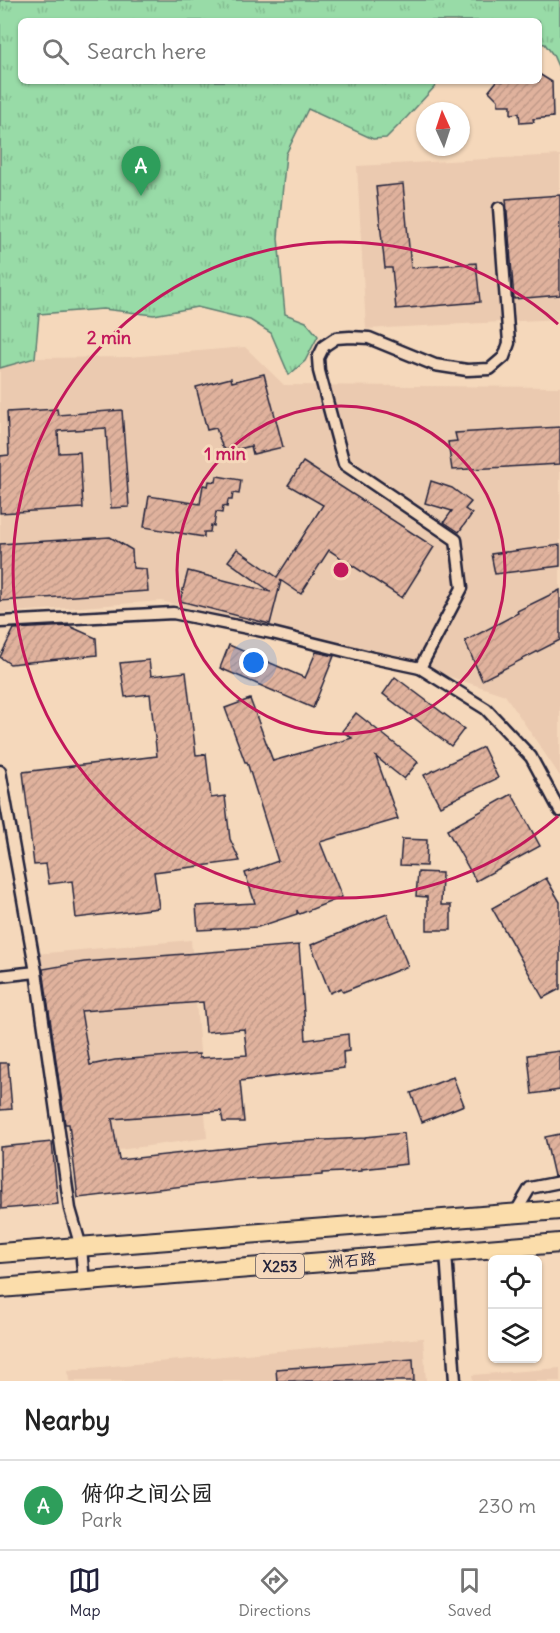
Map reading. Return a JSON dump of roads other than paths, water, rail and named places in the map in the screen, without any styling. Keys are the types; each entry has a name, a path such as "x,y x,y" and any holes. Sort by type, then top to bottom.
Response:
{"main road":[{"name":"洲石路","path":"0,1253 560,1210"},
{"name":"洲石路","path":"0,1288 560,1243"}],"street":[{"path":"420,668 462,588 456,540 344,464 319,371 318,358 324,346 336,338 369,338 435,365 467,370 490,369 504,357 509,344 499,208"},
{"path":"0,622 173,613 272,633 420,668 486,709 531,757 560,811"},
{"path":"0,771 36,972 70,1209 81,1247 84,1281"},
{"path":"0,976 36,972"},
{"path":"514,1215 530,1188 560,1182"},
{"path":"446,1253 454,1381"}],"place":[{"name":"俯仰之间公园","path":"141,196"}]}
